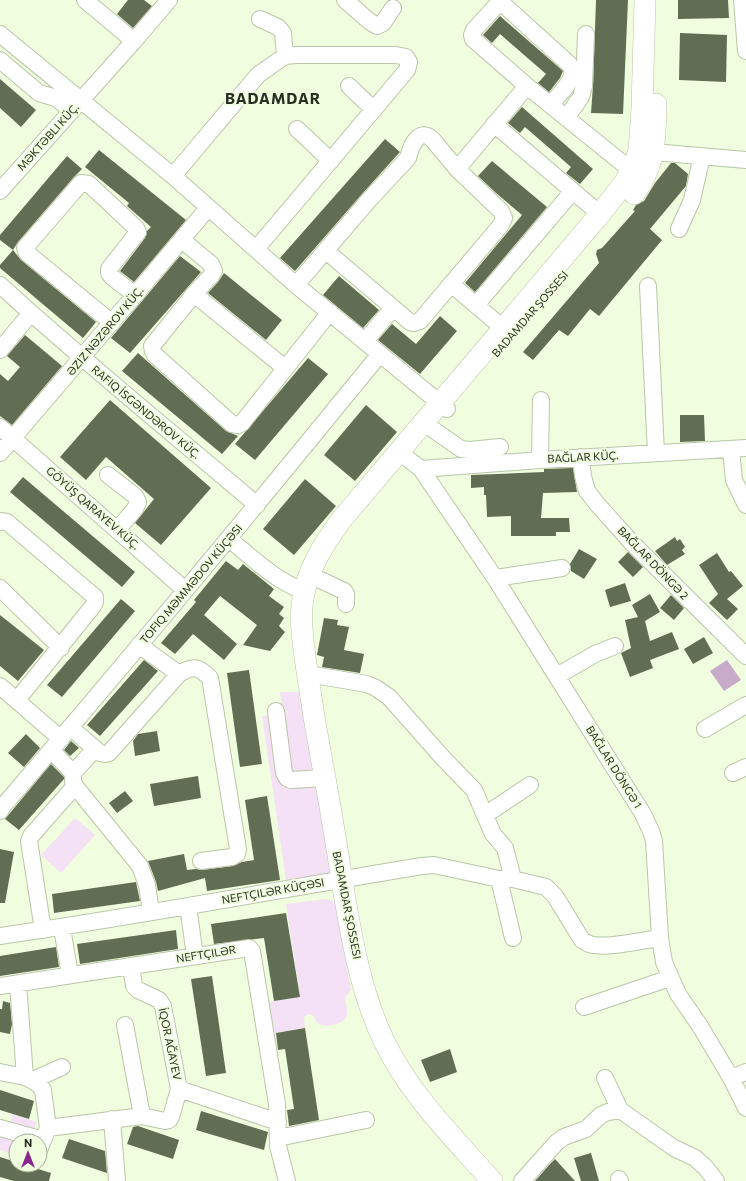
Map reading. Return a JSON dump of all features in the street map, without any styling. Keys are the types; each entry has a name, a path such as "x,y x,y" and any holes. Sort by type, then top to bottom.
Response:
{"main road":[{"name":"BADAMDAR ŞOSSESI","path":"492,1181 422,1101 392,1058 369,1004 363,985 348,915 308,674 302,622 302,605 309,584 309,574 315,561 342,519 409,459 431,428 444,406 631,200 646,176 650,165 646,151 642,109 645,0"},
{"name":"BADAMDAR ŞOSSESI","path":"409,459 444,406 503,328 626,182 646,151 659,0"}],"street":[{"path":"85,0 134,41"},
{"name":"MƏKTƏBLI KÜÇ.","path":"2,184 76,106 169,0"},
{"path":"345,0 377,26 383,23 392,8"},
{"path":"742,0 746,51"},
{"path":"550,105 569,82 572,77 572,69 569,64 505,6 496,6 474,30 472,35 473,39 527,86 550,105 566,118 632,171"},
{"path":"260,19 278,28 283,33 285,56"},
{"path":"0,34 76,106 173,176 296,285 444,406"},
{"path":"566,118 581,97 584,86 586,34"},
{"path":"173,176 258,75 285,56 396,55 406,57 409,62 407,70 256,249"},
{"path":"0,60 38,93 76,106"},
{"path":"349,86 374,110"},
{"path":"457,169 527,86"},
{"path":"494,124 600,214"},
{"path":"297,130 330,160"},
{"path":"296,285 369,200 408,158 410,149 420,136 425,134 429,136 457,169 502,211 504,218 501,225 420,321 414,323 410,322 326,251"},
{"path":"646,151 746,160"},
{"path":"679,229 692,200 702,156"},
{"path":"112,323 26,253 25,248 81,183 89,184 136,228 138,232 109,269 112,277 135,295"},
{"path":"476,305 573,191"},
{"name":"ƏZIZ NƏZƏROV KÜÇ.","path":"0,453 112,323 208,208"},
{"path":"182,240 211,264 214,271 152,346 153,351 155,355 232,424 242,424 330,312"},
{"path":"451,284 503,328"},
{"name":"RAFIQ İSGƏNDƏROV KÜÇ.","path":"0,285 82,358 257,505"},
{"path":"648,286 656,453"},
{"path":"194,294 285,368"},
{"path":"365,341 393,308"},
{"path":"0,350 31,313"},
{"name":"TOFIQ MƏMMƏDOV KÜÇƏSI","path":"0,811 229,539 380,354"},
{"path":"540,460 541,400"},
{"name":"GÖYÜŞ QARAYEV KÜÇ.","path":"0,427 185,590"},
{"path":"431,428 461,449 470,450 500,447"},
{"path":"738,449 734,480 746,505"},
{"name":"BAĞLAR KÜÇ.","path":"409,459 540,460 738,449"},
{"name":"BAĞLAR DÖNGƏ 2","path":"582,457 583,476 587,491 598,505 632,543 746,656"},
{"name":"BAĞLAR DÖNGƏ 1","path":"409,459 496,578 643,814 654,841 660,938 664,962 678,994 700,1026 731,1078 746,1108"},
{"path":"108,475 135,496 138,502 135,509 117,530"},
{"path":"0,522 7,522 95,597 96,602 61,648 17,700"},
{"path":"229,539 277,578 293,587 309,584 344,591 346,594 346,604"},
{"path":"496,578 562,568"},
{"path":"0,588 61,648"},
{"path":"140,645 179,674"},
{"path":"557,676 595,654 615,646"},
{"path":"0,686 61,739 95,749 100,753 105,754 110,752 179,674 187,669 195,668 203,670 210,678 238,849 237,854 232,857 201,861"},
{"path":"308,674 367,684 389,697 443,758 474,790 493,834 505,848 506,879 513,938"},
{"path":"705,729 746,705"},
{"path":"276,711 284,773 287,778 291,780 325,778"},
{"path":"61,739 74,779 140,866 147,885 151,912"},
{"path":"43,930 29,840 95,749"},
{"path":"485,815 530,785"},
{"name":"NEFTÇILƏR KÜÇƏSI","path":"0,936 62,928 342,879 434,865 546,887 555,896 582,940 594,946 660,938"},
{"path":"188,906 195,956"},
{"path":"62,928 70,975"},
{"name":"NEFTÇILƏR","path":"0,986 249,948 252,952 277,1104 278,1146 287,1181"},
{"name":"İQOR AĞAYEV","path":"48,1138 112,1119 142,1116 165,1121 172,1117 179,1089 163,1006 159,1000 138,990 134,986 131,966"},
{"path":"584,1007 670,978"},
{"path":"18,984 29,1078"},
{"path":"125,1025 142,1116"},
{"path":"29,1078 62,1067"},
{"path":"0,1072 29,1078 41,1086 43,1090 44,1133"},
{"path":"731,1078 746,1072"},
{"path":"605,1078 620,1110 674,1148 695,1158 705,1167 716,1181"},
{"name":"İQOR AĞAYEV","path":"179,1089 278,1122"},
{"path":"522,1181 557,1142 564,1137 586,1129 602,1115 608,1112 620,1110"},
{"path":"112,1119 117,1181"},
{"path":"278,1138 366,1120"},
{"path":"0,1128 20,1133"}],"shaded area":[{"path":"727,660 741,680 724,691 710,671"},
{"path":"280,692 299,692 331,874 286,880 262,716 282,713"},
{"path":"75,818 95,835 61,873 41,855"},
{"path":"326,899 335,902 351,990 345,998 347,1008 346,1017 338,1024 325,1026 319,1024 314,1016 308,1014 304,1017 305,1028 276,1033 270,1032 265,1005 274,1001 300,996 286,904"},
{"path":"12,1114 37,1122 32,1133 8,1133 8,1153 0,1150 0,1128 10,1126"}],"building":[{"path":"128,0 144,0 152,6 133,28 117,14"},
{"path":"596,0 628,0 623,114 591,113"},
{"path":"678,0 728,0 729,18 678,19"},
{"path":"500,16 563,71 560,78 549,92 538,83 546,74 500,34 492,43 483,35"},
{"path":"680,33 727,35 726,82 679,80"},
{"path":"0,79 36,110 21,127 0,108"},
{"path":"522,107 593,169 580,184 566,173 571,167 525,127 520,133 508,123"},
{"path":"385,139 400,152 295,271 280,258"},
{"path":"99,150 186,220 134,282 120,271 145,238 147,231 151,227 127,206 129,203 85,167"},
{"path":"67,156 82,169 18,242 13,250 0,240 0,235"},
{"path":"492,161 547,207 475,292 465,283 522,215 478,176"},
{"path":"671,163 675,163 688,174 686,186 650,229 662,240 599,316 590,309 568,336 559,330 533,360 523,352 599,263 596,254 597,250 602,248 635,211 633,210 636,205 644,201 655,183"},
{"path":"13,250 21,260 96,322 83,338 0,268 0,265"},
{"path":"180,256 201,272 130,353 111,338"},
{"path":"224,273 282,320 266,340 208,293"},
{"path":"339,276 379,310 363,328 323,295"},
{"path":"440,316 457,331 420,374 378,340 392,324 416,344"},
{"path":"25,335 62,366 12,425 0,416 0,374 8,381 20,367 7,356"},
{"path":"138,353 226,431 238,436 222,454 122,371"},
{"path":"308,358 328,374 255,460 235,444"},
{"path":"110,400 211,488 161,545 135,523 154,499 106,457 86,480 60,457"},
{"path":"366,405 397,432 355,481 324,455"},
{"path":"680,415 704,415 705,441 680,442"},
{"path":"573,468 577,492 543,493 541,518 569,518 570,532 556,532 556,536 511,536 511,516 487,517 484,487 471,488 471,475 544,472 544,469"},
{"path":"23,477 135,572 122,587 10,492"},
{"path":"305,479 336,506 294,555 263,529"},
{"path":"675,537 677,541 680,539 685,547 682,550 685,554 667,565 655,551"},
{"path":"579,549 597,559 584,579 571,571 570,564"},
{"path":"628,552 643,567 633,577 618,562"},
{"path":"717,553 729,572 731,571 743,586 727,599 738,609 727,620 709,603 718,594 699,565"},
{"path":"226,561 238,570 243,564 274,589 269,596 284,607 279,614 284,618 279,626 285,632 270,651 243,645 257,625 220,596 204,615 237,644 224,660 193,634 175,654 161,643 196,602 194,600"},
{"path":"625,583 631,601 610,607 605,590"},
{"path":"650,594 660,612 645,621 650,641 672,632 679,649 650,660 653,668 630,677 621,653 631,648 625,620 638,617 632,605"},
{"path":"671,595 684,608 674,620 660,608"},
{"path":"121,599 135,611 62,697 47,685"},
{"path":"0,615 44,650 18,681 0,666"},
{"path":"324,618 338,620 337,625 349,627 344,650 364,654 360,673 322,667 324,657 317,655"},
{"path":"704,637 713,653 693,664 684,649"},
{"path":"144,660 158,671 100,736 87,725"},
{"path":"249,670 262,764 240,767 227,673"},
{"path":"157,731 160,751 135,756 133,741 138,734"},
{"path":"26,734 40,748 24,767 8,753"},
{"path":"71,741 79,748 70,756 64,750"},
{"path":"51,764 64,777 64,779 19,830 5,819"},
{"path":"198,776 201,798 154,806 150,784"},
{"path":"125,791 133,801 117,813 109,803"},
{"path":"267,796 280,880 207,891 205,878 158,891 148,861 184,854 187,870 202,870 233,866 242,862 254,860 245,800"},
{"path":"0,849 14,852 5,903 0,903"},
{"path":"136,882 140,901 54,913 52,894"},
{"path":"286,913 300,997 274,1001 264,938 214,944 211,924"},
{"path":"176,930 178,949 80,964 77,944"},
{"path":"56,947 59,967 0,976 0,956"},
{"path":"212,976 226,1073 206,1076 191,979"},
{"path":"3,1001 10,1003 12,1024 10,1034 0,1032 0,1009 2,1009"},
{"path":"305,1028 319,1120 289,1126 287,1110 294,1109 285,1049 278,1050 276,1033"},
{"path":"450,1049 457,1072 430,1082 421,1060"},
{"path":"0,1090 34,1101 29,1119 0,1110"},
{"path":"201,1111 268,1132 264,1150 196,1130"},
{"path":"138,1126 179,1140 173,1159 127,1144 133,1127"},
{"path":"69,1139 105,1151 107,1173 62,1158"},
{"path":"591,1153 599,1181 581,1181 574,1158"},
{"path":"0,1157 8,1160 8,1173 51,1173 49,1181 14,1181 0,1177"},
{"path":"555,1159 575,1181 535,1181 550,1164"}],"district":[{"name":"BADAMDAR","path":"273,99"}]}
